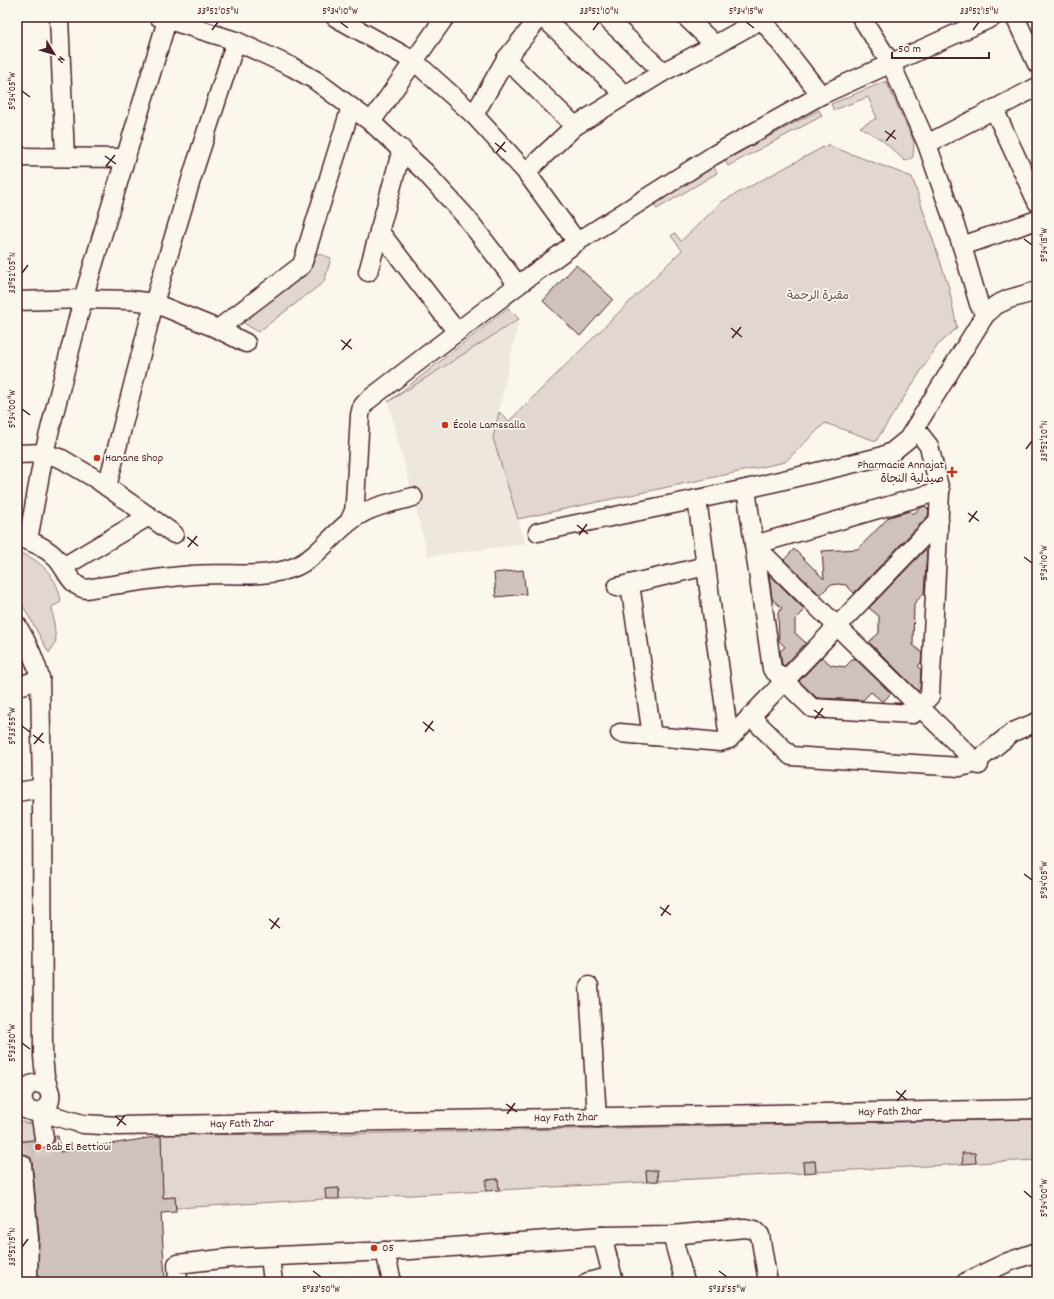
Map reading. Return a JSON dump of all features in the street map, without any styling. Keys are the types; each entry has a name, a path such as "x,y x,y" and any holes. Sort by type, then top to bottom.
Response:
{"street":[{"path":"59,17 65,157"},
{"path":"334,17 414,61 474,115 526,172 577,242"},
{"path":"371,122 445,17"},
{"path":"474,115 506,59 540,17"},
{"path":"543,17 625,95"},
{"path":"605,17 663,72"},
{"path":"686,17 715,45"},
{"path":"861,17 891,64 927,144 962,246 979,304 985,315"},
{"path":"349,522 354,511 355,502 360,415 362,407 367,401 518,285 577,242 714,154 821,95 993,17"},
{"path":"1016,17 1037,64"},
{"path":"413,497 360,514 304,562 291,568 265,574 192,575 86,589 80,588 74,583 63,567 48,551 22,538 83,299 165,18 236,41 292,67 315,80 352,107 402,149 425,172 466,217 518,285"},
{"path":"526,172 575,126 663,72 715,45 761,18 821,95"},
{"path":"107,487 154,303 194,170 236,41"},
{"path":"506,59 575,126"},
{"path":"927,144 1037,87"},
{"path":"218,329 302,265 352,107"},
{"path":"994,109 1037,202"},
{"path":"368,272 402,149"},
{"path":"17,157 125,158"},
{"path":"962,246 1037,220"},
{"path":"379,231 457,332"},
{"path":"538,532 746,489 880,457 892,452 908,439 985,315 996,305 1002,302 1037,291"},
{"path":"17,301 83,299 130,300 154,303 218,329 246,343"},
{"path":"746,489 772,669 812,708 913,714 930,696 940,491 930,446 915,428"},
{"path":"17,454 44,453 62,459 96,479 174,534"},
{"path":"754,545 940,491"},
{"path":"697,499 729,739"},
{"path":"63,567 148,516"},
{"path":"620,733 720,742 729,739 939,520"},
{"path":"754,545 977,764"},
{"path":"652,736 623,585 706,566"},
{"path":"17,625 32,652 40,678 43,1056 45,1077 50,1094 50,1102 48,1107 29,1109"},
{"path":"17,687 40,678"},
{"path":"750,716 791,756 960,767 977,764 1013,732 1037,722"},
{"path":"17,792 42,788"},
{"path":"588,986 597,1118"},
{"path":"43,1056 33,1080 23,1090 22,1100 29,1109 44,1138"},
{"path":"23,1090 35,1084 40,1084 48,1089 57,1108 71,1120"},
{"name":"Hay Fath Zhar","path":"29,1109 83,1124 95,1126 118,1126 1037,1109"},
{"path":"22,1167 24,1275"},
{"path":"178,1282 177,1264 230,1258 385,1251 602,1236 672,1235 745,1228 755,1230 760,1235 768,1282"},
{"path":"672,1235 685,1282"},
{"path":"588,1282 613,1279 602,1236"},
{"path":"385,1251 392,1282"},
{"path":"966,1282 1008,1262 1037,1252"},
{"path":"270,1256 273,1282"}],"shaded area":[{"name":"École Lamssalla","path":"519,319 493,438 526,544 428,556 415,506 419,505 414,488 411,489 388,402"}],"green space":[{"path":"886,81 914,142 913,157 905,161 882,140 860,127 877,118 868,97 834,110 831,104"},
{"path":"819,110 822,116 728,166 725,160"},
{"name":"مقبرة الرحمة","path":"829,144 830,146 912,177 949,288 957,328 937,346 876,441 825,423 785,462 518,519 493,438 499,412 509,421 682,250 671,236 675,233 681,241 723,201"},
{"path":"714,167 717,173 657,209 653,204"},
{"path":"317,253 331,258 324,282 258,332 242,322 310,272"},
{"path":"508,308 519,319 388,402"},
{"path":"17,552 41,564 57,585 61,602 52,607 56,641 49,653 17,595"},
{"path":"17,654 23,672 17,674"},
{"path":"17,1118 25,1123 38,1124 39,1139 17,1142"},
{"path":"1037,1119 1037,1160 976,1163 975,1153 963,1154 963,1164 816,1172 815,1161 803,1162 804,1173 658,1181 657,1170 646,1171 647,1182 499,1190 498,1179 486,1180 486,1191 339,1199 339,1188 326,1189 326,1199 176,1208 175,1197 163,1198 161,1135 339,1134"}],"building":[{"path":"576,265 613,299 580,336 543,301"},
{"path":"925,506 929,510 928,516 854,593 846,585 838,584 830,585 820,595 784,560 794,549 824,579 822,551 858,549 889,517 910,511 913,514"},
{"path":"925,550 927,551 924,593 914,604 913,645 922,653 921,663 918,666 921,670 920,689 918,691 869,642 879,633 879,616 869,608"},
{"path":"523,570 526,594 496,597 494,573"},
{"path":"769,574 805,610 795,620 795,633 806,643 784,666 782,664 780,651 785,647 779,641 778,613 782,608 772,599"},
{"path":"822,657 831,665 845,667 854,658 891,693 883,702 871,692 863,700 817,698 799,681"},
{"path":"54,1136 58,1136 60,1152 161,1136 163,1198 175,1197 176,1212 161,1213 165,1280 148,1282 37,1282 39,1237 32,1163 31,1158 27,1155 17,1155 17,1142 34,1140 40,1148 46,1148 51,1146 54,1142"},
{"path":"962,1153 975,1153 976,1163 963,1164"},
{"path":"815,1161 816,1172 804,1173 803,1162"},
{"path":"657,1170 658,1181 647,1182 646,1171"},
{"path":"498,1179 499,1190 486,1191 486,1180"},
{"path":"339,1188 339,1199 326,1199 325,1189"}],"tunnel":[{"path":"22,1164 20,1152 46,1147 44,1138"}],"place":[{"name":"École Lamssalla","path":"445,425"},
{"name":"Hanane Shop","path":"97,458"},
{"name":"Pharmacie Annajat صيدلية النجاة","path":"952,472"},
{"name":"Bab El Bettioui","path":"38,1147"},
{"name":"05","path":"374,1248"}]}
